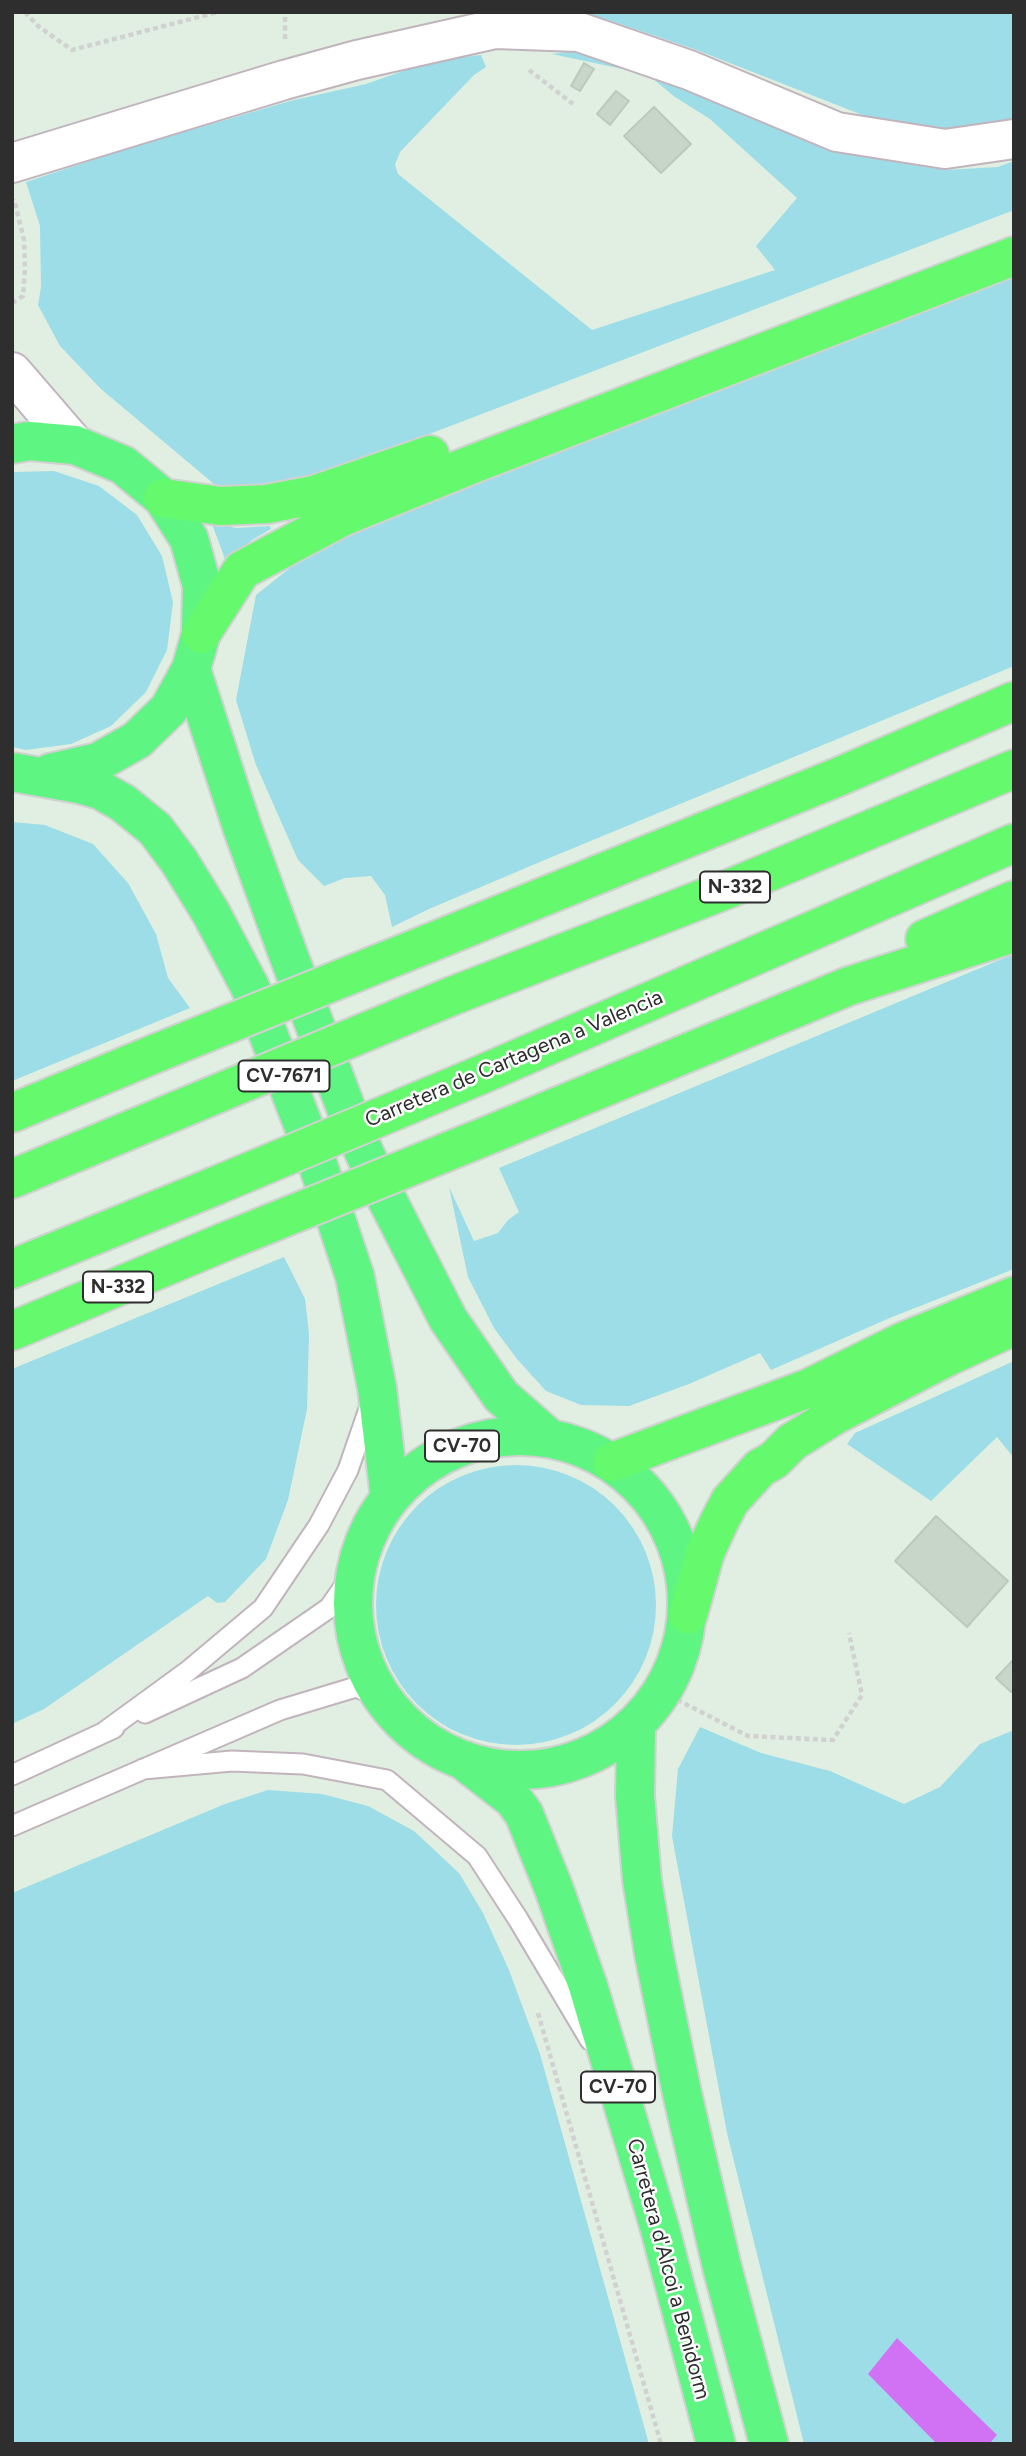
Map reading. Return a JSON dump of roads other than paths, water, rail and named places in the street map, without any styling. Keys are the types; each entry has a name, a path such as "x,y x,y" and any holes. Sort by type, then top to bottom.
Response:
{"highway":[{"path":"163,498 220,506 267,505 314,495 408,464 1014,232"},
{"path":"196,652 242,570 342,517 1014,256"},
{"path":"12,1114 838,777 1014,701"},
{"name":"N-332","path":"12,1179 452,996 733,887 1014,769"},
{"name":"Carretera de Cartagena a Valencia","path":"12,1269 478,1076 1014,843"},
{"path":"849,986 926,939 1014,900"},
{"name":"N-332","path":"12,1331 849,986 1014,933"},
{"path":"612,1462 809,1388 902,1342 1014,1296"},
{"path":"688,1615 705,1553 719,1522 730,1502 760,1468 774,1460 792,1442 835,1415 935,1362 1014,1326"}],"main road":[{"name":"CV-7671","path":"12,444 29,441 75,445 123,464 163,498 189,539 202,586 196,652 242,827 355,1132 448,1319 501,1396 550,1437"},
{"name":"CV-7671","path":"12,772 55,773 98,762 137,740 169,709 196,652"},
{"name":"CV-7671","path":"12,772 100,790 123,803 155,829 179,860 211,913 250,987 314,1153 355,1277 377,1388 390,1498"},
{"name":"CV-70","path":"505,1436 550,1437 582,1447 612,1462 646,1491 671,1529 685,1571 688,1615 680,1655 662,1692 636,1723 599,1751 555,1767 509,1770 464,1761 418,1736 381,1697 361,1658 352,1615 355,1571 366,1535 390,1498 422,1467 461,1446 505,1436"},
{"name":"CV-70","path":"636,1723 635,1796 642,1880 654,1954 719,2253 769,2444"},
{"name":"Carretera d'Alcoi a Benidorm","path":"464,1761 513,1799 524,1814 554,1889 588,1986 660,2229 716,2444"}],"street":[{"path":"12,163 284,80 357,60 495,29 579,32 689,70 837,132 945,149 1014,139"},
{"name":"CV-7671","path":"12,372 75,445"}],"lane":[{"path":"103,1733 188,1671 263,1608 319,1525 348,1469 377,1388"},
{"path":"12,1774 242,1668 329,1608 355,1571"},
{"path":"12,1826 280,1710 356,1687 381,1697"},
{"path":"143,1769 232,1761 267,1762 303,1764 387,1780 477,1857 531,1941 620,2095"}]}
